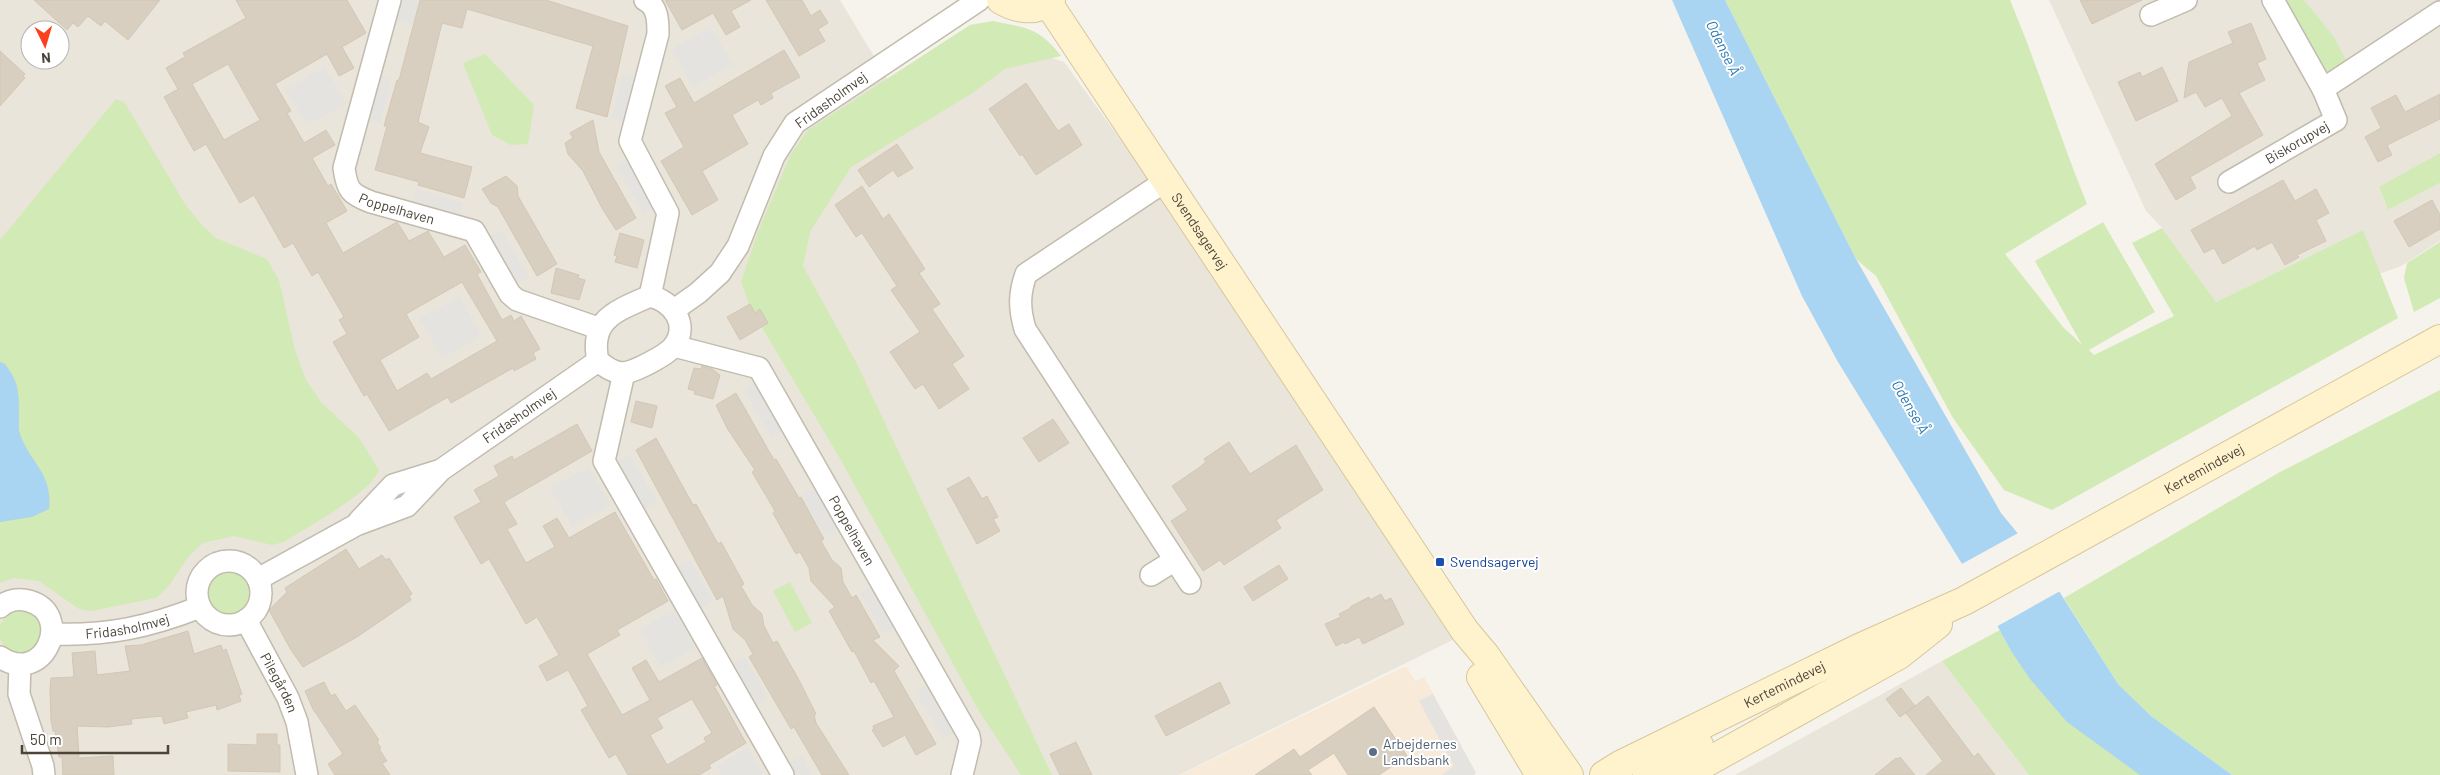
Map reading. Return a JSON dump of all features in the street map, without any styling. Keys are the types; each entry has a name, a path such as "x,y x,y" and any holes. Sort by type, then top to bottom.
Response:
{"main road":[{"path":"1001,0 1011,6 1030,9 1050,1"},
{"name":"Svendsagervej","path":"1050,1 1465,631 1486,656 1569,775"},
{"name":"Kertemindevej","path":"1604,775 1620,765 1857,649 1968,599 2440,339"},
{"name":"Kertemindevej","path":"1684,775 1899,655 1968,599"},
{"name":"Svendsagervej","path":"1465,631 1472,662 1540,775"},
{"path":"1647,775 1757,711 1857,649"}],"street":[{"name":"Poppelhaven","path":"390,0 344,168 346,186 356,196 371,202 474,232 510,294 517,300 598,328"},
{"path":"645,0 650,2 658,17 658,34 630,141 668,213 650,296"},
{"name":"Fridasholmvej","path":"674,310 698,293 720,273 738,246 774,156 795,123 979,0"},
{"path":"2151,15 2186,0"},
{"name":"Biskorupvej","path":"2230,182 2336,120 2323,89 2273,0"},
{"path":"2435,0 2440,8"},
{"path":"2323,89 2440,12"},
{"name":"Svendsagervej","path":"1167,180 1026,274 1020,291 1020,311 1025,329 1190,583"},
{"path":"650,296 663,299 674,310 679,331 674,346 649,363 624,373 611,371 598,361 594,345 598,328 620,309 650,296"},
{"name":"Poppelhaven","path":"674,346 759,368 969,736 970,742 962,775"},
{"name":"Fridasholmvej","path":"258,579 356,525 393,485 441,470 598,361"},
{"path":"624,373 604,461 783,775"},
{"path":"1151,575 1175,560"},
{"path":"232,562 242,564 251,570 258,579 261,598 258,607 246,620 225,625 215,622 206,616 200,607 198,585 203,575 211,567 221,563 232,562"},
{"path":"0,607 11,601 32,602 47,614 52,634 50,643 39,658 20,664 0,657"},
{"name":"Fridasholmvej","path":"52,634 78,635 130,630 173,618 200,607"},
{"name":"Pilegården","path":"246,620 288,698 297,722 307,775"},
{"path":"20,664 19,694 43,766 44,775"},
{"name":"Pilegården","path":"301,749 302,775"}],"shaded area":[{"path":"0,0 840,0 896,93 1006,43 1064,62 1477,628 1179,775 0,775"},
{"path":"400,0 419,0 413,25 395,20"},
{"path":"2049,0 2440,0 2440,153 2379,188 2388,210 2440,183 2440,241 2401,266 2379,274 2363,230 2216,302 2162,228 2146,211"},
{"path":"711,27 733,64 693,87 671,49"},
{"path":"325,67 346,104 307,125 285,89"},
{"path":"622,74 634,76 623,122 611,119"},
{"path":"379,75 391,78 381,123 368,120"},
{"path":"628,158 655,207 643,213 616,165"},
{"path":"416,189 463,203 460,214 413,202"},
{"path":"502,230 529,278 516,285 488,237"},
{"path":"460,297 481,336 442,358 419,318"},
{"path":"758,381 785,429 771,437 743,389"},
{"path":"630,454 657,502 642,510 614,462"},
{"path":"589,467 611,506 572,526 550,488"},
{"path":"817,487 840,528 825,536 801,495"},
{"path":"690,560 714,601 699,610 674,568"},
{"path":"874,584 898,626 883,634 860,592"},
{"path":"674,610 696,648 661,667 639,629"},
{"path":"745,657 768,699 754,707 729,665"},
{"path":"1942,661 2029,775 1735,775"},
{"path":"1406,666 1415,681 1424,677 1476,773 1474,775 1180,775"},
{"path":"930,683 958,731 943,739 915,691"},
{"path":"1433,694 1476,773 1474,775 1441,775 1454,766 1419,701"},
{"path":"748,748 764,775 721,775 716,766"},
{"path":"802,756 812,775 793,775 787,764"}],"green space":[{"path":"1725,0 2010,0 2087,204 2005,254 2063,327 2082,345 2035,261 2103,222 2155,312 2089,350 2094,355 2174,316 2132,243 2162,228 2216,302 2363,230 2398,318 2052,510 2004,490 1953,418 1876,276 1856,259"},
{"path":"2283,0 2304,0 2334,37 2347,62 2331,72 2319,70"},
{"path":"993,21 1031,30 1039,34 1061,56 1005,69 971,94 851,167 810,232 803,266 857,364 1052,775 1021,775 979,711 838,455 751,309 741,282 757,234 791,154 808,130 970,25"},
{"path":"485,54 534,105 528,144 511,145 492,135 463,63"},
{"path":"116,99 125,103 185,204 201,224 216,238 267,259 279,280 295,350 306,380 321,402 359,438 379,470 374,479 351,499 284,542 272,545 234,536 203,543 189,556 168,587 156,598 91,611 79,609 39,581 14,578 0,583 0,240"},
{"path":"2440,153 2440,183 2388,210 2379,187"},
{"path":"2440,242 2440,298 2414,312 2404,278 2407,263"},
{"path":"2440,390 2440,775 2232,775 2151,716 2118,684 2064,598 2280,472"},
{"path":"229,571 241,575 247,581 251,593 247,605 241,611 229,615 217,611 211,605 207,593 211,581 217,575"},
{"path":"790,582 812,623 795,632 773,591"},
{"path":"24,611 32,614 38,620 41,632 38,644 32,650 16,653 8,650 2,644 -1,628 2,620 8,614"},
{"path":"2000,630 2011,651 2141,775 2029,775 1942,661"}],"water":[{"name":"Odense Å","path":"1672,0 1725,0 1856,259 2001,513 2038,558 2118,684 2151,716 2232,775 2140,775 2067,722 2030,679 2011,651 1978,590 1838,362 1802,296"},
{"path":"0,362 5,364 10,370 16,382 19,400 19,432 48,486 49,509 32,517 0,522"}],"pier":[{"path":"2020,532 2040,556 2062,590 1996,627 1960,565"}],"building":[{"path":"34,0 160,0 128,40 105,21 101,26 88,16 78,27 73,23 70,26 70,20 56,20"},
{"path":"236,0 347,0 366,33 342,47 354,68 339,76 327,54 275,84 291,111 287,113 304,143 326,130 335,145 312,158 328,186 331,184 347,211 326,223 343,253 397,222 409,241 428,231 444,257 465,245 481,272 477,274 502,320 511,315 514,321 521,316 540,349 533,353 536,359 514,371 513,368 451,403 448,397 389,431 367,394 364,396 333,342 347,334 339,320 344,317 318,272 312,276 293,243 284,248 254,195 240,203 206,144 194,151 164,97 178,89 166,68 185,57 183,53 246,18","holes":["228,64 260,120 224,140 192,84","462,282 497,341 431,379 427,373 397,391 380,360 419,337 406,314"]},
{"path":"420,0 546,0 628,26 607,117 576,108 593,46 467,9 462,28 442,23 418,122 429,127 420,153 472,167 464,198 418,185 419,182 375,170 387,126 384,126 397,80 399,80"},
{"path":"665,0 751,0 731,11 740,27 726,35 713,13 682,30"},
{"path":"766,0 802,0 811,16 820,10 828,23 818,29 825,41 799,56"},
{"path":"2080,0 2142,0 2092,24"},
{"path":"2251,23 2266,59 2257,63 2265,80 2239,93 2263,135 2190,177 2196,188 2176,200 2155,164 2232,116 2222,98 2205,107 2196,92 2184,98 2189,62 2233,43 2228,32"},
{"path":"784,50 800,77 771,93 773,98 761,105 758,100 732,115 748,144 702,171 718,200 692,215 661,161 684,147 665,113 677,107 665,86 680,78 694,103"},
{"path":"0,51 25,74 23,76 25,78 0,106"},
{"path":"2162,67 2178,101 2136,121 2118,82 2140,72 2142,77"},
{"path":"1026,83 1058,131 1069,124 1082,145 1036,175 1022,154 1020,156 989,109"},
{"path":"2440,94 2440,119 2387,145 2392,155 2378,162 2365,137 2381,128 2371,108 2396,95 2405,112"},
{"path":"593,120 599,152 636,218 616,230 583,171 568,154 565,143 573,138 570,133"},
{"path":"897,144 913,168 898,177 893,170 869,187 858,170"},
{"path":"506,176 517,186 518,196 557,264 537,276 498,207 491,203 482,189"},
{"path":"2283,180 2295,201 2316,189 2329,213 2316,220 2326,241 2297,255 2299,257 2285,265 2272,242 2257,250 2255,246 2223,264 2214,248 2204,253 2191,230"},
{"path":"862,186 883,219 889,214 925,269 919,273 940,304 932,309 964,356 952,364 969,389 939,409 923,384 915,389 890,352 920,332 891,290 897,286 862,233 856,237 835,205"},
{"path":"2432,200 2440,215 2440,229 2409,247 2394,221"},
{"path":"620,233 644,240 637,268 615,262 617,256 614,255"},
{"path":"556,268 579,275 578,278 585,280 579,300 551,293"},
{"path":"750,304 755,313 760,309 768,323 740,340 727,317"},
{"path":"702,366 712,369 720,375 713,399 694,394 695,391 688,389 694,368 701,369"},
{"path":"736,393 774,460 776,459 799,498 801,497 824,539 821,541 832,560 841,568 843,582 852,598 856,595 880,637 873,640 899,666 894,671 936,744 916,755 905,735 883,747 872,730 874,729 873,726 894,717 874,681 871,683 829,611 835,607 811,581 809,568 800,552 796,554 773,513 775,511 752,472 755,470 727,428 716,405"},
{"path":"636,401 657,406 652,428 631,422"},
{"path":"1053,419 1069,443 1039,462 1023,438"},
{"path":"577,424 592,451 504,502 517,524 507,529 526,563 555,547 543,526 557,518 569,538 615,512 668,601 617,630 620,635 587,654 622,715 650,700 632,668 646,660 659,682 702,658 717,685 714,686 746,743 709,765 711,768 699,775 628,775 616,754 609,758 581,710 588,706 568,670 547,681 539,666 559,655 537,617 526,624 489,559 481,564 454,517 481,502 474,490 499,476 494,466 512,456 514,460","holes":["692,699 712,733 704,738 706,742 667,765 650,735 663,728 657,718"]},
{"path":"656,438 693,505 696,504 718,544 721,542 744,584 741,586 752,605 762,614 764,626 773,643 777,641 800,682 816,714 814,715 816,723 849,775 822,775 794,727 791,729 749,657 753,654 745,640 733,629 723,596 717,600 636,450"},
{"path":"1229,442 1250,474 1296,445 1323,490 1276,520 1281,528 1224,565 1220,560 1203,571 1171,521 1188,510 1172,486 1200,467 1206,462 1204,459"},
{"path":"969,477 982,499 987,496 998,517 993,519 1000,531 977,544 947,489"},
{"path":"346,549 359,569 382,555 386,560 389,558 412,594 409,596 411,600 357,637 303,667 291,650 269,610 287,592 285,588"},
{"path":"1279,565 1288,579 1253,601 1244,587"},
{"path":"1381,594 1385,601 1391,598 1404,624 1363,644 1359,637 1336,646 1325,624 1341,617 1339,614 1350,607 1369,597 1370,600"},
{"path":"188,631 194,654 221,645 223,651 226,649 242,694 239,695 241,701 217,710 216,705 186,712 188,718 164,724 162,716 131,719 132,724 108,727 77,726 79,758 113,756 114,775 63,775 62,757 59,757 55,731 53,731 51,720 50,689 51,678 74,677 72,653 95,651 97,675 130,671 125,646 141,645"},
{"path":"324,682 331,696 335,694 346,711 355,705 379,740 377,742 381,748 379,749 387,761 382,763 390,775 335,775 328,764 343,754 313,709 305,691"},
{"path":"1220,682 1230,703 1166,736 1155,716"},
{"path":"1901,688 1915,706 1900,717 1886,699"},
{"path":"1928,696 1974,757 1978,753 1995,775 1926,775 1943,761 1906,713"},
{"path":"1374,707 1407,756 1379,775 1348,775 1334,753 1308,770 1312,775 1255,775 1294,749 1300,757"},
{"path":"257,734 277,734 277,745 280,745 280,772 228,771 228,744 257,745"},
{"path":"1076,742 1092,775 1060,775 1050,754"},
{"path":"1900,757 1915,775 1875,775 1896,758"}],"place":[{"name":"Svendsagervej","path":"1440,562"},
{"name":"Arbejdernes Landsbank","path":"1373,752"}]}
